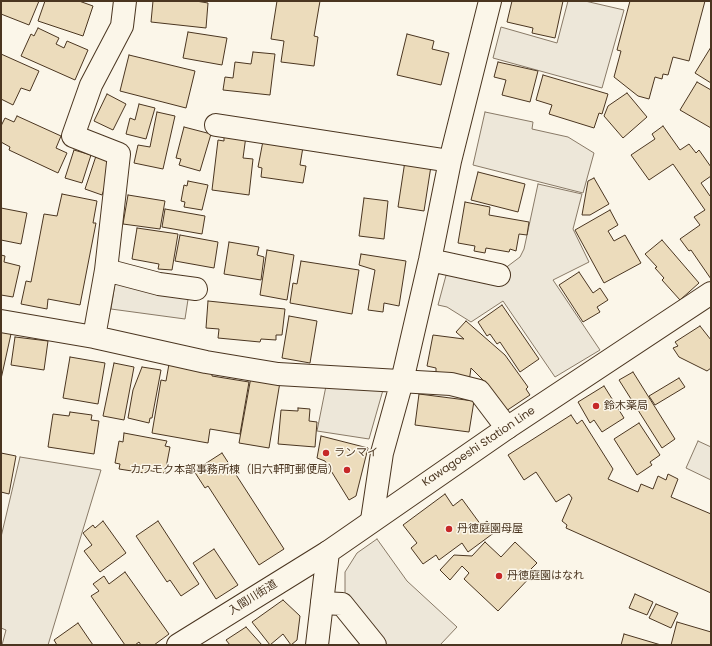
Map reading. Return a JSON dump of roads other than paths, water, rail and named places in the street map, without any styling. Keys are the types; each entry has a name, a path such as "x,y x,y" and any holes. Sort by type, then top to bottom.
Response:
{"street":[{"path":"94,337 106,270 118,154 73,136 91,85 122,26 125,1"},
{"path":"372,520 382,453 402,381 430,260 450,161 490,1"},
{"path":"216,125 450,161"},
{"path":"430,260 499,275"},
{"path":"106,270 159,284 196,289"},
{"name":"Kawagoeshi Station Line","path":"328,552 372,520 507,428 711,293"},
{"path":"1,321 94,337 206,362 278,374 451,384 479,391 507,428"},
{"path":"317,645 328,552"},
{"name":"入間川街道","path":"178,645 328,552"},
{"path":"322,603 342,604 375,645"}],"place":[{"name":"鈴木薬局","path":"596,406"},
{"name":"ランマイ","path":"326,453"},
{"name":"カワモク本部事務所棟（旧六軒町郵便局）","path":"347,470"},
{"name":"丹徳庭園母屋","path":"449,529"},
{"name":"丹徳庭園はなれ","path":"499,576"}]}
